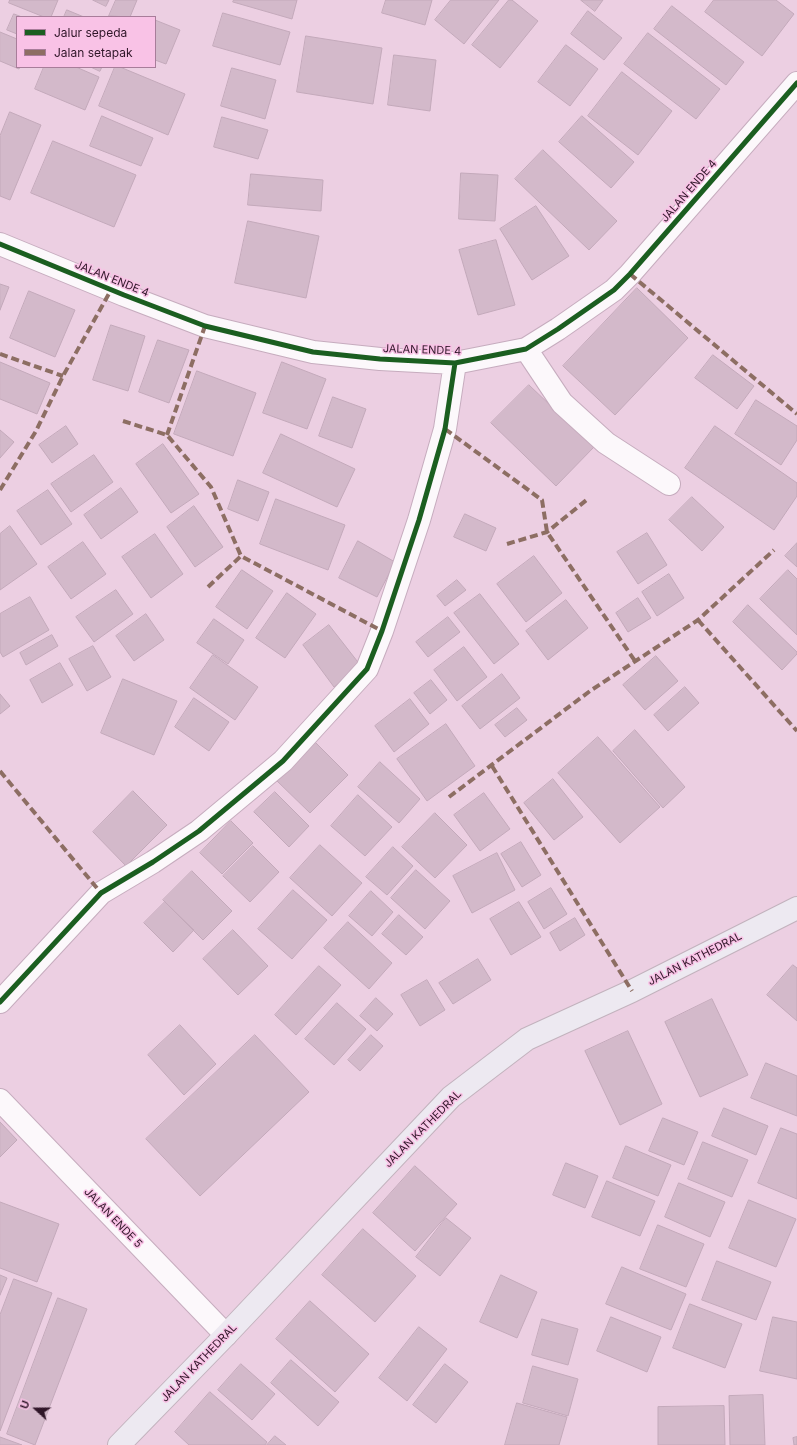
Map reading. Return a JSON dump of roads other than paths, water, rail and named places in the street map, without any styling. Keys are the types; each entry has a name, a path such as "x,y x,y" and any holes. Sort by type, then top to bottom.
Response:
{"highway":[{"name":"JALAN KATHEDRAL","path":"119,1445 226,1335 451,1098 527,1039 632,991 797,908"}],"street":[{"name":"JALAN ENDE 4","path":"0,244 124,295 205,326 313,352 380,359 456,363 526,349 564,325 614,290 630,274 797,83"},
{"path":"526,349 562,403 606,443 669,484"},
{"path":"0,1002 101,893 153,862 199,831 283,761 367,668 382,631 419,520 445,429 456,363"},
{"name":"JALAN ENDE 5","path":"0,1100 226,1335"}]}
